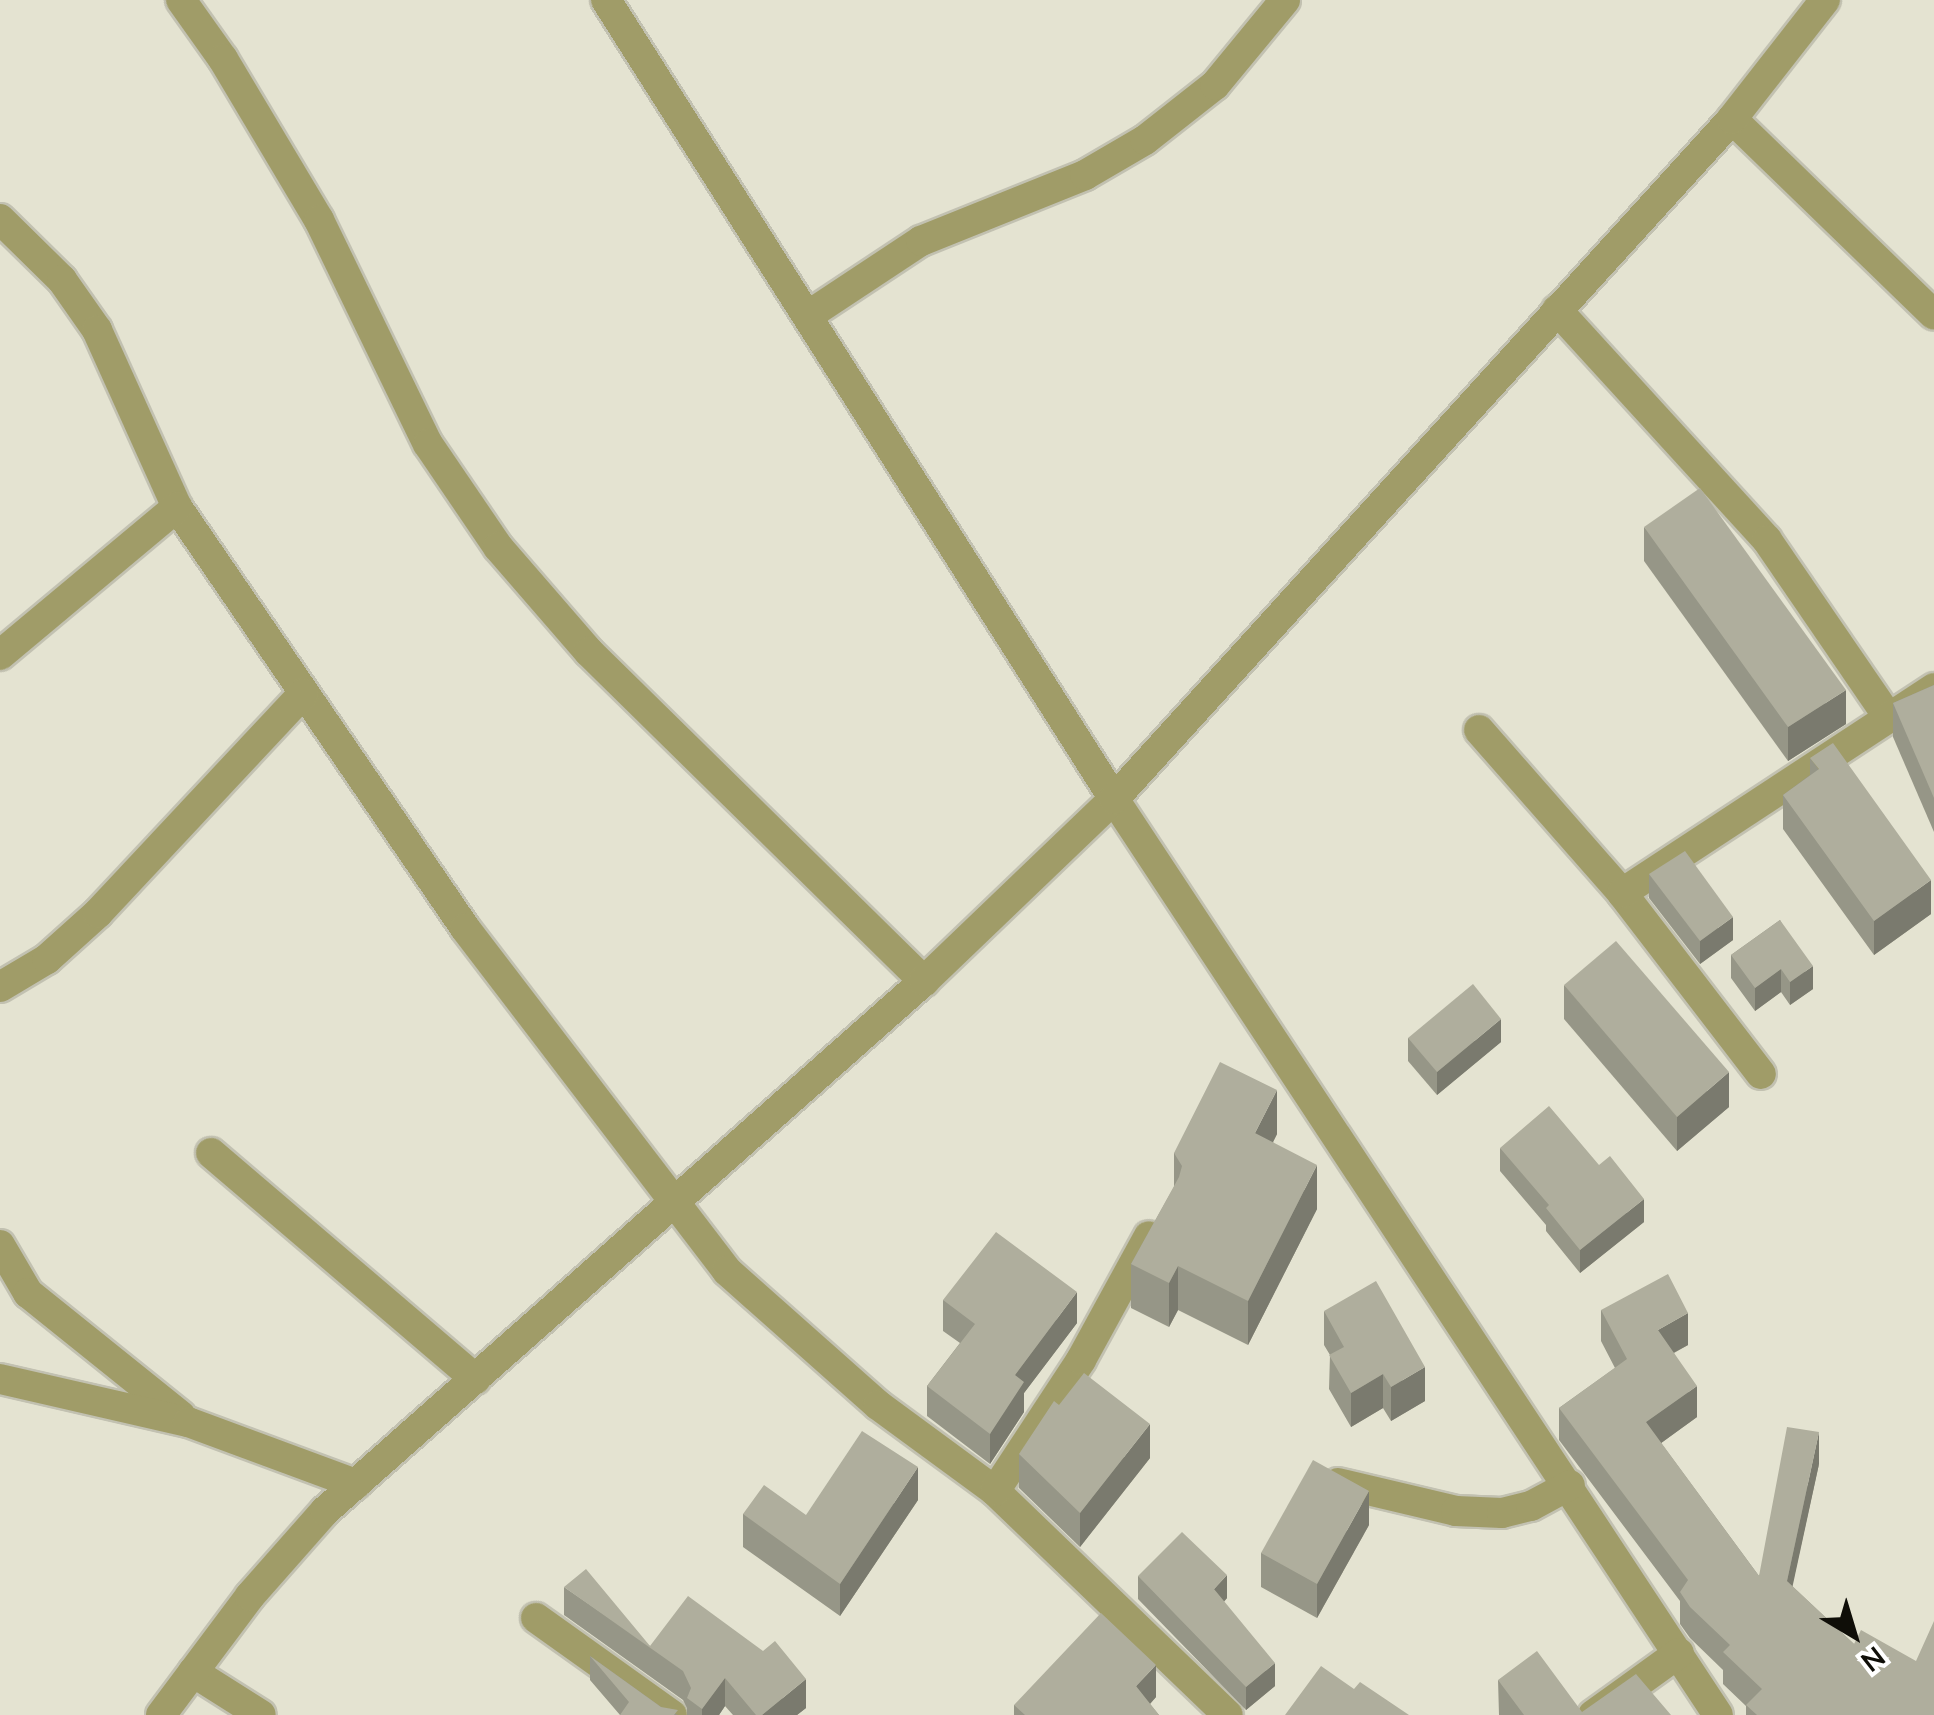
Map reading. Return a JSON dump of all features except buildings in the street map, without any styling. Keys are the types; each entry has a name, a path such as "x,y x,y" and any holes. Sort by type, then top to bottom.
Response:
{"street":[{"path":"181,0 223,59 319,220 428,444 498,548 589,652 924,981"},
{"path":"606,0 1114,798 1570,1484 1718,1715"},
{"path":"809,315 921,241 1085,175 1146,140 1215,85 1285,0"},
{"path":"161,1715 250,1596 325,1511 924,981 1114,798 1732,119 1824,0"},
{"path":"1732,119 1934,315"},
{"path":"0,219 62,280 97,330 177,507 465,928 727,1270 878,1405 995,1491 1228,1715"},
{"path":"1557,310 1767,540 1887,715"},
{"path":"0,655 177,507"},
{"path":"1622,893 1887,715 1934,688"},
{"path":"0,987 47,958 112,900 304,693"},
{"path":"1479,730 1622,893 1761,1074"},
{"path":"211,1153 476,1379"},
{"path":"995,1491 1080,1360 1163,1212"},
{"path":"0,1245 28,1293 188,1422"},
{"path":"0,1379 188,1422 356,1484"},
{"path":"1338,1484 1456,1511 1502,1513 1531,1506 1570,1484"},
{"path":"536,1618 672,1715"},
{"path":"1593,1715 1679,1653"},
{"path":"193,1672 261,1715"}]}
